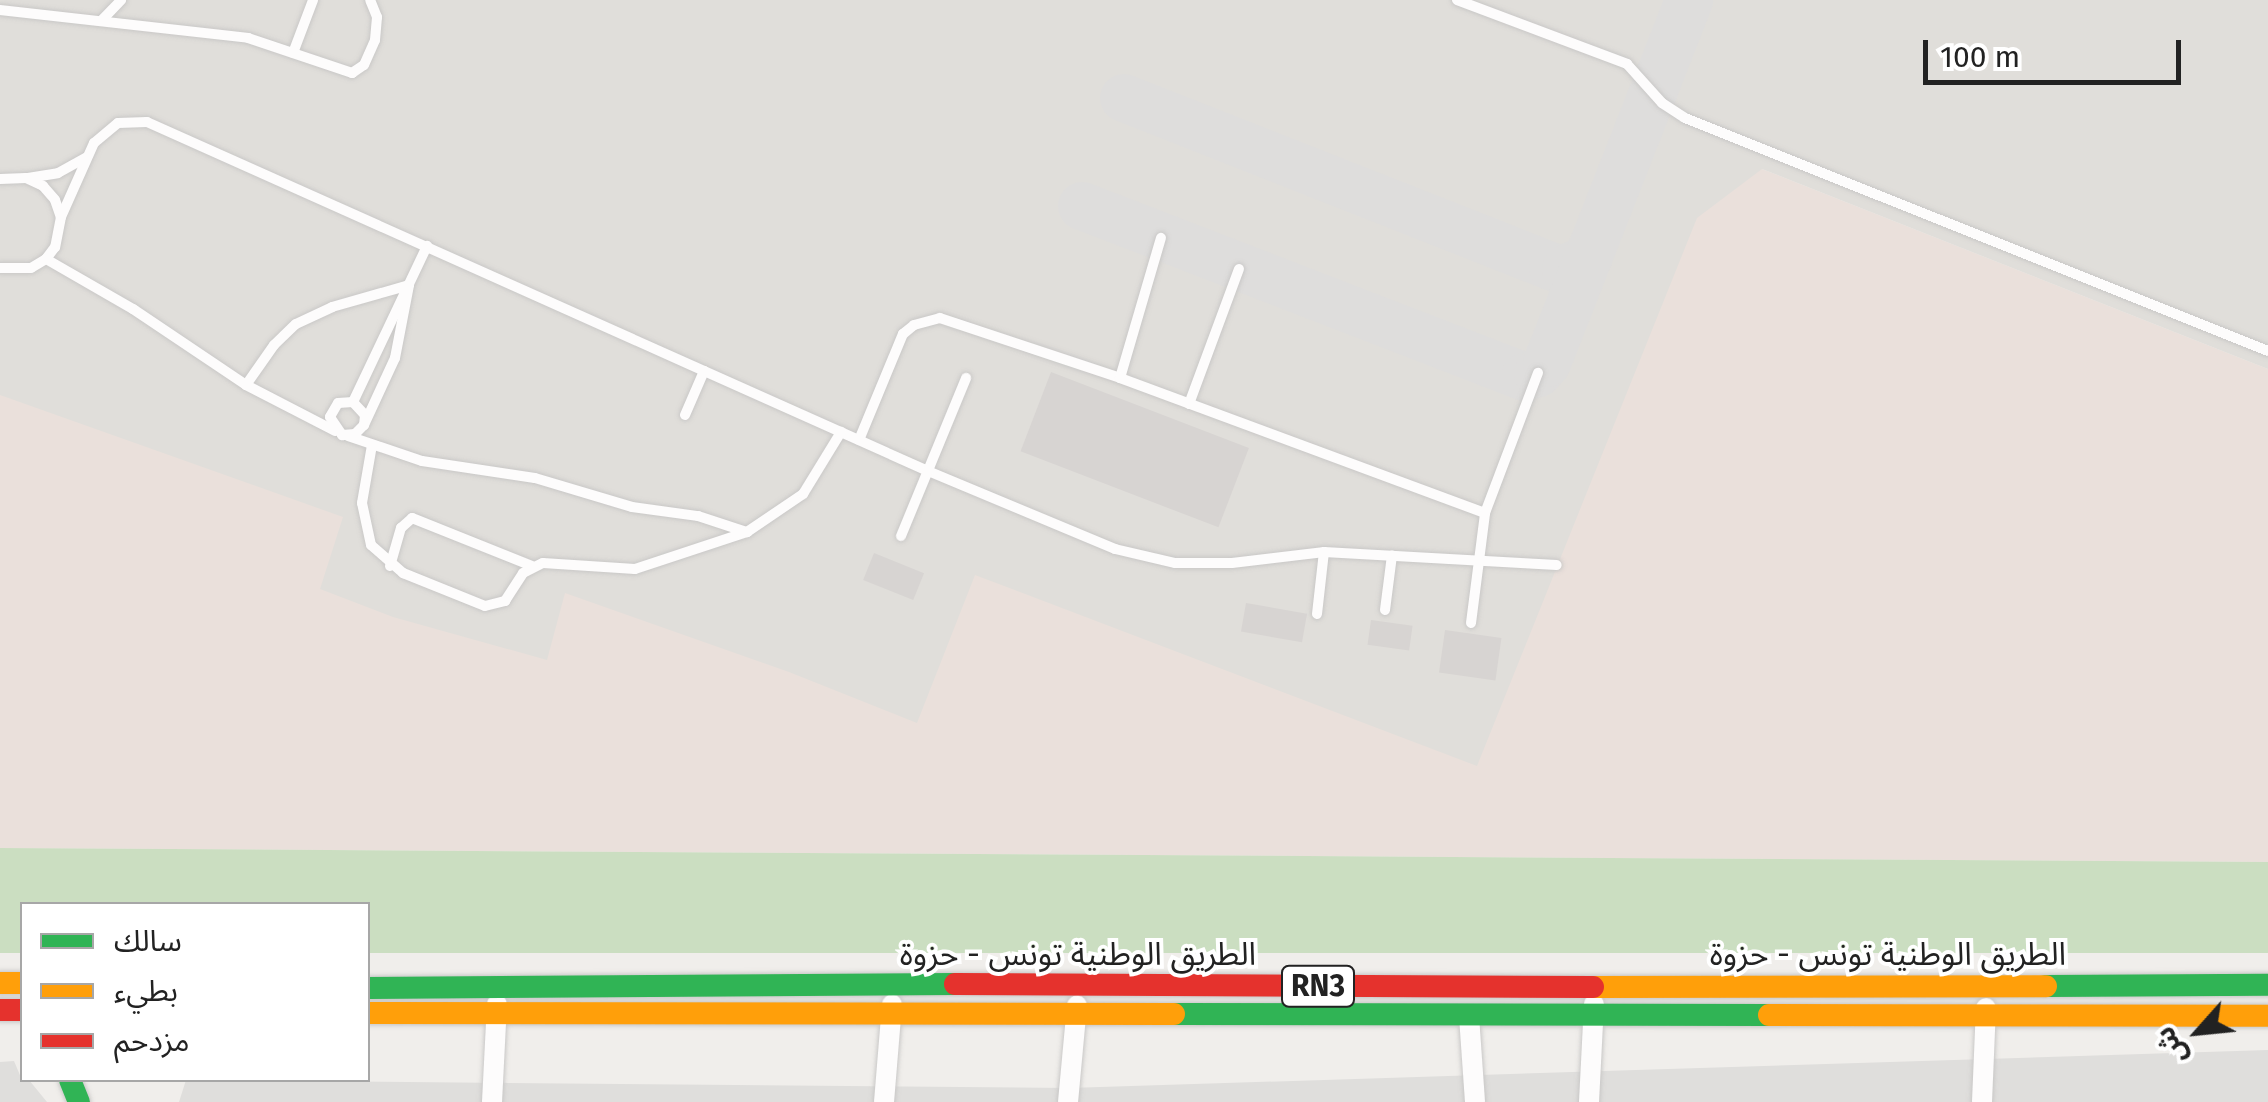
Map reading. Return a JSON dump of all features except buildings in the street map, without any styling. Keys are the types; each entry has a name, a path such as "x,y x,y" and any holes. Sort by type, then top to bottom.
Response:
{"main road":[{"name":"الطريق الوطنية تونس - حزوة","path":"370,988 2268,985"},
{"name":"الطريق الوطنية تونس - حزوة","path":"370,1013 892,1012 1593,1018 2268,1016"}],"street":[{"path":"1068,1102 1079,984"},
{"path":"1982,1102 1987,986"},
{"path":"492,1102 498,987"},
{"path":"884,1102 893,987"},
{"path":"1589,1102 1595,987"},
{"path":"1469,1016 1475,1102"}],"lane":[{"path":"101,21 121,0"},
{"path":"293,52 313,0"},
{"path":"0,10 233,36 293,52 344,73 359,70 378,28 370,0"},
{"path":"1457,0 1626,64 1662,103 1685,118 2268,351"},
{"path":"0,268 31,268 46,259 94,143 118,123 147,122 1085,539 1147,558 1204,564 1324,552 1557,565"},
{"path":"0,179 58,173 87,156"},
{"path":"26,178 43,186 55,200 61,217"},
{"path":"1120,378 1162,238"},
{"path":"354,402 427,246"},
{"path":"46,259 133,309 246,386 348,436 448,466 535,478 632,506 698,516 747,532"},
{"path":"1189,404 1239,269"},
{"path":"246,386 274,345 296,324 332,306 408,285"},
{"path":"348,436 364,424 396,358 408,285"},
{"path":"858,440 903,334 926,320 953,320 1485,514"},
{"path":"685,415 704,371"},
{"path":"1471,624 1485,514 1538,372"},
{"path":"901,536 966,378"},
{"path":"336,431 330,416 338,403 354,402 361,407 364,424"},
{"path":"390,566 401,528 412,518 532,566 554,563 634,570 747,532 803,494 841,432"},
{"path":"372,445 362,488 363,518 371,545 390,566 485,606 505,600 532,566"},
{"path":"1317,614 1324,552"},
{"path":"1385,610 1392,555"}],"shaded area":[{"path":"0,0 2268,0 2268,369 1762,169 1697,218 1477,766 975,575 917,723 789,672 565,593 547,660 393,617 320,589 343,517 0,395"},
{"path":"0,66 1762,169 2268,369 2268,862 0,848"},
{"path":"2268,1050 2268,1102 179,1102 185,1082 1069,1088"},
{"path":"14,1061 20,1082 31,1082 47,1102 0,1102 0,1062"}],"green space":[{"path":"0,848 2268,862 2268,953 370,953 370,902 20,902 20,953 0,953"}],"taxiway":[{"path":"1082,206 1525,377 1538,373 1547,363 1689,0"},
{"path":"1124,98 1553,267 1566,269 1588,258"}],"traffic: fast":[{"path":"370,988 955,984"},
{"path":"2046,986 2268,985"},
{"path":"1174,1014 1769,1015"},
{"path":"71,1082 79,1102"}],"traffic: slow":[{"path":"0,983 20,983"},
{"path":"1593,987 2046,986"},
{"path":"370,1013 1174,1014"},
{"path":"1769,1015 2268,1016"}],"traffic: jam":[{"path":"955,984 1593,987"},
{"path":"0,1010 20,1010"}]}
